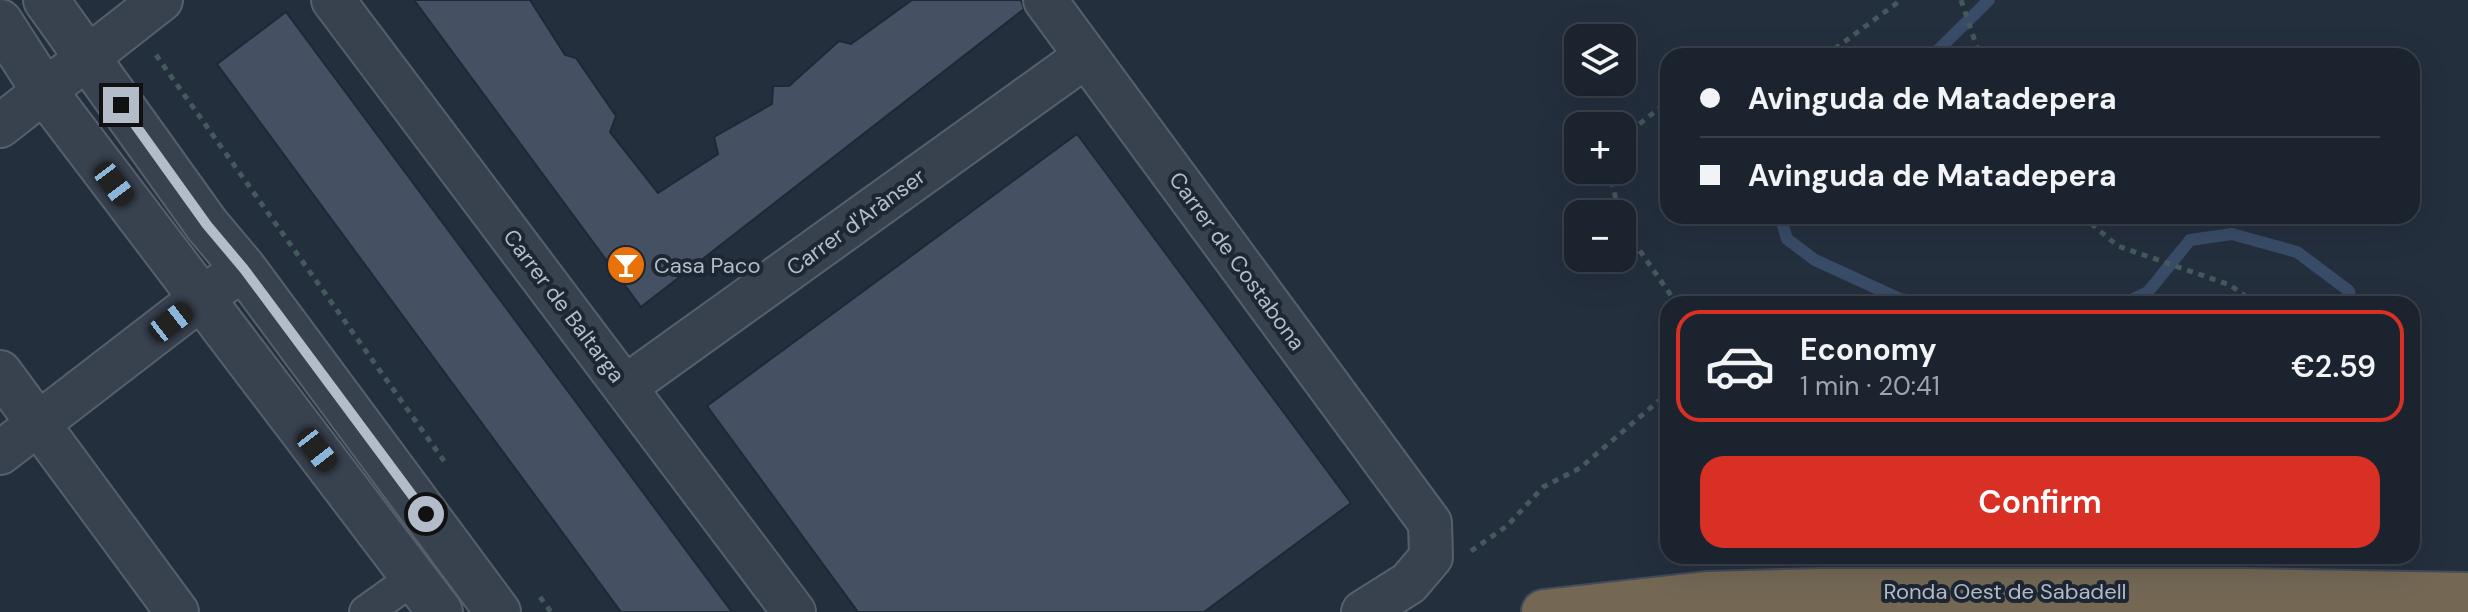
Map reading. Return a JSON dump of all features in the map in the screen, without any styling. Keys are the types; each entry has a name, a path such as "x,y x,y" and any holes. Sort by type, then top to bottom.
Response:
{"highway":[{"name":"Ronda Oest de Sabadell","path":"1544,612 1706,594 1820,591 2244,591 2468,595"}],"street":[{"path":"46,0 207,225 244,269 498,612"},
{"name":"Carrer de Baltarga","path":"333,0 794,612"},
{"name":"Carrer de Costabona","path":"1045,0 1427,550"},
{"path":"0,126 147,11"},
{"path":"0,22 45,92 440,612"},
{"name":"Carrer d'Arànser","path":"625,387 1086,56"},
{"path":"0,453 200,299 244,269"},
{"path":"0,372 177,612"},
{"path":"1363,612 1409,583 1427,550"},
{"path":"366,612 415,577"}],"path":[{"path":"1836,48 1901,0"},
{"path":"1961,0 1977,48"},
{"path":"147,11 451,471"},
{"path":"1636,128 1660,107"},
{"path":"2092,224 2118,246 2230,285 2245,296"},
{"path":"1636,245 1671,296"},
{"path":"1427,550 1470,552 1507,526 1543,487 1580,468 1660,400"},
{"path":"533,586 551,612"}],"building":[{"path":"414,0 530,0 565,55 576,58 616,116 610,132 658,193 718,154 714,137 772,104 773,86 789,86 839,41 851,44 912,0 1021,0 1024,9 641,307"},
{"path":"286,12 732,612 621,612 217,64"},
{"path":"1077,134 1351,503 1204,612 858,612 707,406"}],"waterway":[{"path":"1940,48 1989,0"},
{"path":"1782,224 1787,239 1815,260 1893,296"},
{"path":"2140,296 2148,292 2190,240 2232,234 2297,252 2349,291 2350,296"}],"place":[{"name":"Casa Paco","path":"626,265"}],"route":[{"path":"121,105 207,225 244,269 426,514"}]}
